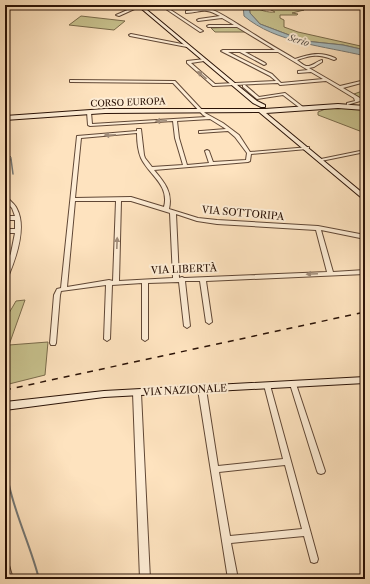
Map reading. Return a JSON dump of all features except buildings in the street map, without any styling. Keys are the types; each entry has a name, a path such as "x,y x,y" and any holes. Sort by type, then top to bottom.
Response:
{"main road":[{"path":"142,6 365,198"},
{"name":"CORSO EUROPA","path":"322,107 362,104"},
{"name":"CORSO EUROPA","path":"6,118 89,112 251,110 349,106 362,104"},
{"name":"VIA NAZIONALE","path":"5,406 88,395 365,380"}],"street":[{"path":"161,5 201,31"},
{"path":"192,5 207,9 223,16 273,46 362,104"},
{"path":"118,16 142,6"},
{"path":"187,12 207,9"},
{"path":"199,20 223,16"},
{"path":"209,26 239,26"},
{"path":"130,35 187,46"},
{"path":"279,51 222,51 271,75 280,84 326,80"},
{"path":"240,51 264,64"},
{"path":"295,60 325,53 334,59"},
{"path":"204,60 188,62 214,85 279,82"},
{"path":"313,66 321,61"},
{"path":"306,67 320,67"},
{"path":"299,72 311,71"},
{"path":"71,81 174,82 200,110 237,136 249,153 248,161 150,169"},
{"path":"339,88 365,81"},
{"path":"244,86 258,98 284,94 301,108"},
{"path":"89,112 90,125 212,118"},
{"path":"175,120 177,138 185,165"},
{"path":"138,122 143,157 166,190 168,202 166,209"},
{"path":"201,132 229,130"},
{"path":"53,343 57,295 60,290 64,288 80,137 139,132"},
{"path":"249,153 307,148"},
{"path":"207,151 211,164"},
{"path":"321,160 365,151"},
{"path":"5,198 16,210 18,218 18,231 5,276"},
{"path":"116,282 119,199"},
{"name":"VIA SOTTORIPA","path":"73,200 138,200 197,219 217,222 318,228 365,237"},
{"path":"150,203 159,204 168,202"},
{"path":"173,212 179,280 187,326"},
{"path":"5,218 18,218"},
{"path":"318,228 330,273"},
{"path":"5,231 18,231"},
{"name":"VIA LIBERTÀ","path":"64,288 108,282 365,272"},
{"path":"203,279 209,322"},
{"path":"145,281 145,339"},
{"path":"107,339 108,282"},
{"path":"292,384 321,471"},
{"path":"267,385 314,559"},
{"path":"202,389 233,579"},
{"path":"137,393 145,579"},
{"path":"215,470 288,462"},
{"path":"226,540 307,532"},
{"path":"5,565 8,579"}],"shaded area":[{"path":"249,5 253,5 263,11 275,12 269,9 270,7 292,5 294,8 304,10 292,13 298,14 297,15 280,15 280,18 284,20 284,27 298,32 365,47 365,50 343,45 305,41 260,24 250,13"},
{"path":"81,16 125,21 114,30 69,25"},
{"path":"239,27 247,32 215,32 211,28"},
{"path":"365,90 365,133 318,115 318,112 328,108 359,106 363,100 354,94"},
{"path":"25,300 9,345 48,342 45,375 5,385 5,320 16,301"}],"water":[{"name":"Serio","path":"243,5 249,5 250,13 260,24 305,41 343,45 365,50 365,56 286,38 271,32 244,16"}],"waterway":[{"path":"5,152 11,157 11,159"},
{"path":"11,159 13,174"},
{"path":"5,448 7,476 12,497 39,579"}],"railway":[{"path":"5,390 365,312"}]}
